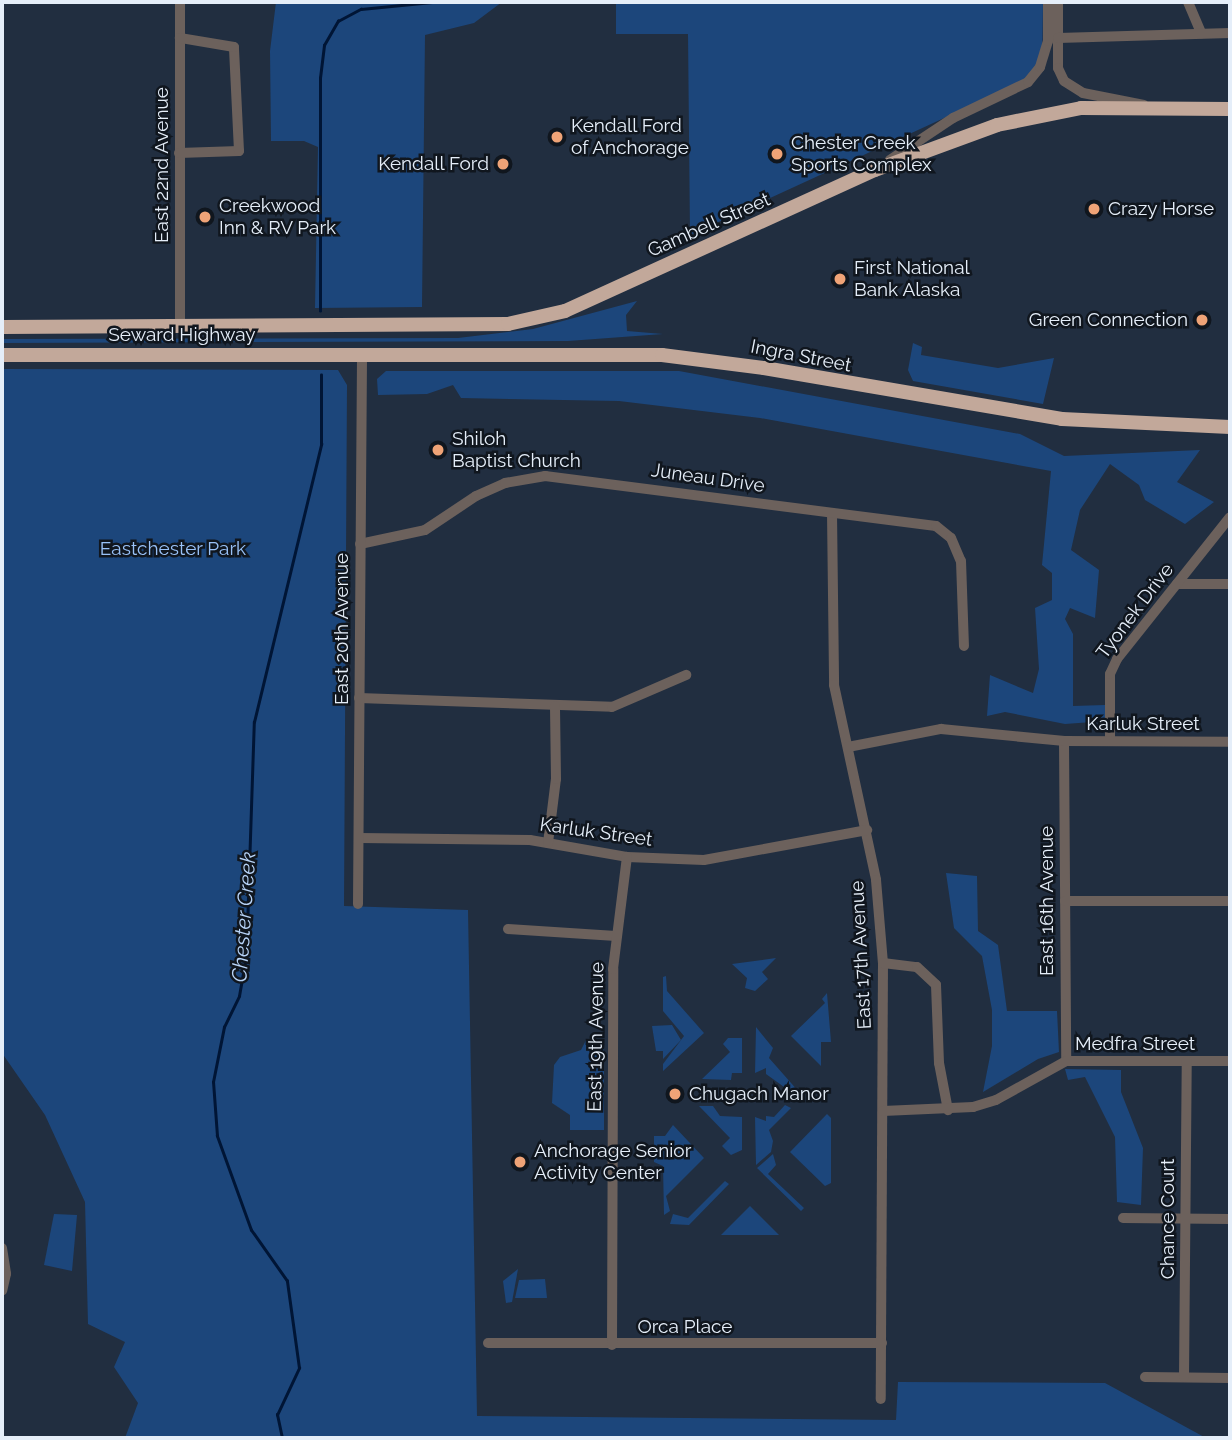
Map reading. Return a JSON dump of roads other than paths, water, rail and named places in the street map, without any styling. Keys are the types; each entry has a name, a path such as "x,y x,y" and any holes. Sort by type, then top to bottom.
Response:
{"highway":[{"name":"Gambell Street","path":"361,327 508,324 565,311 875,170 947,141 1045,113 1230,109"},
{"name":"Seward Highway","path":"2,327 361,327"},
{"name":"Seward Highway","path":"2,355 362,354"},
{"name":"Ingra Street","path":"362,354 662,355 765,368 1062,419 1230,427"}],"street":[{"name":"East 22nd Avenue","path":"180,2 180,327"},
{"path":"875,170 953,118 1028,82 1040,67 1048,41 1048,2"},
{"path":"1058,2 1058,68 1072,90 1162,110"},
{"path":"1188,2 1201,33"},
{"path":"1058,38 1230,33"},
{"path":"179,153 239,151 233,47 180,38"},
{"name":"East 20th Avenue","path":"358,904 362,354"},
{"name":"Juneau Drive","path":"360,544 425,530 476,496 505,483 545,477 936,526 951,538 961,561 964,646"},
{"name":"East 17th Avenue","path":"832,513 834,685 867,830 883,963 881,1399"},
{"name":"Tyonek Drive","path":"1110,741 1110,674 1230,517"},
{"path":"1177,584 1230,584"},
{"path":"359,698 612,707 686,675"},
{"path":"548,843 556,779 555,706"},
{"name":"Karluk Street","path":"848,747 941,729 1064,741 1230,742"},
{"name":"East 16th Avenue","path":"1064,741 1066,1061"},
{"name":"Karluk Street","path":"360,838 548,843 627,857 704,860 867,830"},
{"name":"East 19th Avenue","path":"612,1345 616,936 627,857"},
{"path":"1065,901 1230,901"},
{"path":"508,929 616,936"},
{"path":"883,963 917,967 936,985 939,1063 948,1110"},
{"name":"Medfra Street","path":"883,1111 948,1110 996,1100 1066,1061 1230,1061"},
{"name":"Chance Court","path":"1184,1377 1187,1061"},
{"path":"1123,1218 1230,1219"},
{"path":"2,1248 6,1274 2,1291"},
{"name":"Orca Place","path":"488,1343 881,1343"},
{"path":"1144,1377 1229,1379"}],"waterway":[{"name":"Chester Creek","path":"320,311 320,78 324,45 338,21 361,9 432,2"},
{"name":"Chester Creek","path":"282,1438 277,1415 299,1368 287,1281 251,1230 217,1136 213,1082 224,1027 239,996 246,958 254,722 321,444 321,375"}],"place":[{"name":"Kendall Ford of Anchorage","path":"557,137"},
{"name":"Chester Creek Sports Complex","path":"777,154"},
{"name":"Kendall Ford","path":"503,164"},
{"name":"Crazy Horse","path":"1094,209"},
{"name":"Creekwood Inn & RV Park","path":"205,217"},
{"name":"First National Bank Alaska","path":"840,279"},
{"name":"Green Connection","path":"1202,320"},
{"name":"Shiloh Baptist Church","path":"438,450"},
{"name":"Chugach Manor","path":"675,1094"},
{"name":"Anchorage Senior Activity Center","path":"520,1162"}],"park label":[{"name":"Eastchester Park","path":"173,549"}]}
